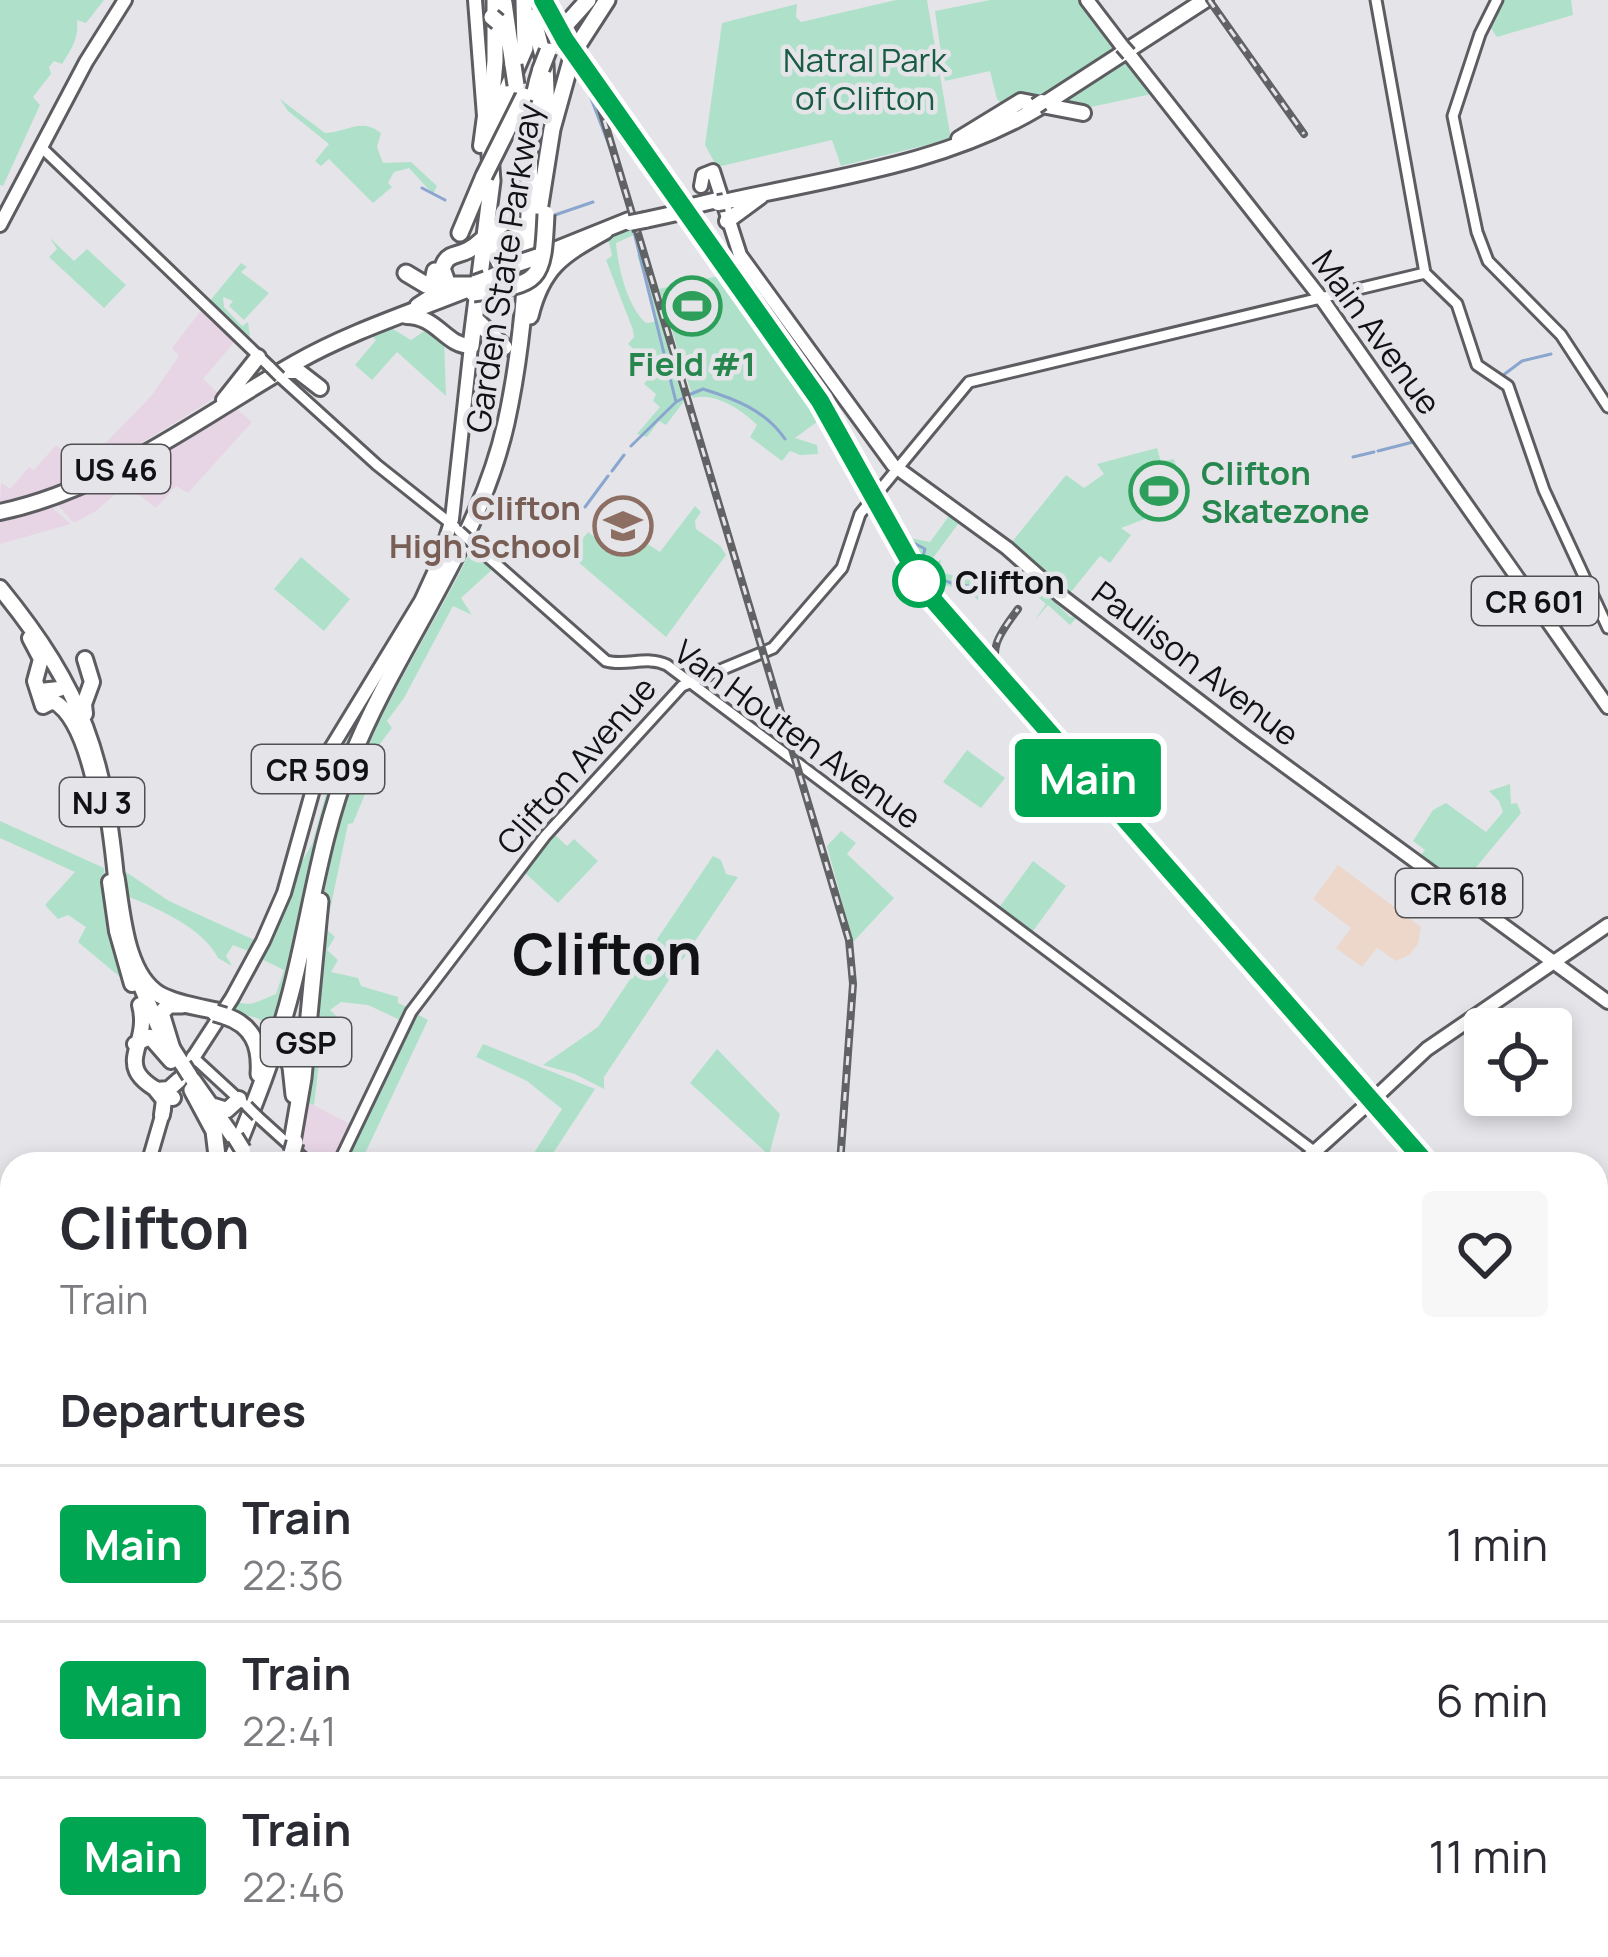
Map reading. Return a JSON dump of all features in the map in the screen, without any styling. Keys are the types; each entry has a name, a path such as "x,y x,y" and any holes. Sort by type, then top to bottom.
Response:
{"highway":[{"path":"484,131 525,48 526,0"},
{"path":"524,265 548,90 526,0"},
{"path":"712,198 767,193 927,156 981,136 1040,109 1202,0"},
{"name":"Garden State Parkway","path":"289,1152 304,1078 321,898 338,820 369,739 489,504 514,417 529,319 524,265 565,74 596,2"},
{"name":"Garden State Parkway","path":"239,1152 245,1106 291,995 341,784 365,727 452,569 476,516 506,424 483,306 530,173 531,109 549,49 596,2"},
{"path":"490,9 503,53 484,131 487,244 499,262 524,265 637,220"},
{"path":"490,9 520,90 530,173"},
{"path":"486,170 496,61 490,9"},
{"path":"426,305 439,292 440,267 508,135 520,90 549,49"},
{"path":"426,305 483,306 533,277 544,259 549,183 565,74"},
{"path":"955,141 1006,107 1029,101 1081,112"},
{"path":"483,306 489,208 489,142 484,131"},
{"path":"483,306 524,265 637,220 981,136"},
{"path":"712,198 727,221"},
{"path":"483,306 489,208"},
{"path":"401,317 428,319 459,345 520,226 511,221 501,224 487,244 453,254 440,267"},
{"path":"529,319 537,290 550,269 605,231"},
{"path":"406,273 429,284 456,240"},
{"name":"US 46","path":"0,510 48,500 93,482 267,369 426,305"},
{"name":"US 46","path":"0,510 91,478 224,400 267,369 426,305"},
{"path":"307,377 305,365 316,352"},
{"path":"267,369 291,369 320,388"},
{"name":"NJ 3","path":"0,593 40,657 63,678 87,745 104,814 117,931 140,1005 188,1072"},
{"name":"NJ 3","path":"0,593 29,623 63,678 100,764 133,966 172,1049 239,1152"},
{"path":"63,678 77,694 88,693"},
{"path":"63,678 92,685 83,708 100,764"},
{"path":"63,678 43,706 59,703 76,730 104,814"},
{"path":"116,877 127,935 146,983 165,997 244,1025 258,1046 260,1067 245,1106 219,1110 150,1037 135,1044"},
{"path":"172,1049 161,1020 164,1008 176,1004 257,1022 277,1037 294,1081 289,1152"},
{"path":"140,1005 144,1025 135,1044 137,1070 166,1095"},
{"path":"162,1115 166,1095 188,1072"},
{"path":"188,1072 214,1132 216,1152"}],"main road":[{"path":"0,225 86,62 125,0"},
{"name":"Main Avenue","path":"1087,0 1320,297 1608,707"},
{"path":"1376,0 1425,273 1457,304 1478,365 1508,386 1544,490 1608,628"},
{"path":"1497,0 1480,34 1453,116 1477,232 1488,261 1561,334 1608,407"},
{"path":"484,131 490,9"},
{"path":"1144,100 1152,84"},
{"name":"Van Houten Avenue","path":"41,148 267,369 606,661 658,661 679,674 684,685 1314,1151"},
{"name":"Paulison Avenue","path":"727,221 748,266 899,470 998,541 1060,595 1243,735 1608,1002"},
{"name":"Clifton Avenue","path":"341,1152 426,990 545,836 684,685 773,649 842,568 858,517 972,380 1320,297 1398,284 1425,273"},
{"name":"CR 509","path":"188,1072 254,958 283,895 319,768 423,597 455,528 483,306"},
{"path":"309,404 320,388"},
{"path":"1314,1151 1427,1049 1608,925"},
{"path":"151,1152 166,1095"},
{"path":"245,1106 297,1152"},
{"path":"154,1142 162,1115"}],"shaded area":[{"path":"202,309 236,340 203,379 220,395 114,460 101,448 152,395 179,356 172,348"},
{"path":"232,405 252,422 188,493 176,486 156,508 126,485 74,523 54,501"},
{"path":"56,445 76,462 97,452 111,464 55,490 14,502 0,501 1,482 10,489"},
{"path":"48,504 71,524 0,544 0,516"},
{"path":"1338,865 1421,927 1418,944 1409,955 1396,961 1377,948 1362,967 1336,948 1351,928 1313,899"},
{"path":"308,1102 350,1124 335,1152 301,1151"}],"green space":[{"path":"0,0 104,0 86,23 77,20 69,53 62,64 54,61 49,67 51,74 33,97 40,105 3,186 0,185"},
{"name":"Natral Park of Clifton","path":"896,0 927,0 951,139 841,166 832,140 717,167 705,145 722,23 797,4 796,17 801,22"},
{"path":"990,0 1082,0 1120,48 1038,101 1003,105 990,71 945,81 935,11"},
{"path":"1499,0 1571,0 1573,15 1497,37 1488,24"},
{"path":"1126,55 1156,93 1091,107 1049,104"},
{"path":"280,99 325,133 374,128 381,133 377,147 383,163 411,162 437,186 433,194 409,168 394,172 388,183 392,187 373,203 329,159 321,166 315,161 329,144"},
{"path":"634,224 636,234 616,243 621,274 639,316 646,323 654,322 657,318 637,255 642,254 685,400 666,425 659,421 647,437 637,434 660,407 653,401 656,394 644,384 651,374 636,361 641,356 628,344 633,330 606,260 612,256 609,242 581,246"},
{"path":"50,238 74,261 87,249 126,285 104,308 49,257 57,249"},
{"path":"241,263 247,267 241,272 269,293 244,320 229,306 233,301 223,297 224,307 242,326 248,322 250,337 246,340 209,302"},
{"path":"723,275 812,402 808,406 817,422 795,438 817,445 818,454 790,451 782,461 750,437 757,425 744,414 719,400 693,398 659,289"},
{"path":"388,326 411,340 430,327 444,337 446,396 397,352 372,380 355,365 376,340 372,336"},
{"path":"1157,448 1161,462 1174,459 1185,504 1121,528 1131,535 1110,563 1100,556 1067,597 1055,602 1070,617 1078,616 1070,625 1048,605 1034,621 1046,604 1025,586 978,594 978,600 966,597 969,591 933,582 930,585 950,601 929,592 859,461 896,529 905,530 910,538 930,542 949,510 964,516 927,566 932,568 941,559 940,572 979,582 1020,567 1007,548 1066,475 1084,488 1104,474 1097,464"},
{"path":"695,506 701,512 696,529 726,555 666,637 570,555 588,532 622,557 638,538 660,552"},
{"path":"453,530 461,537 317,840 291,973 274,1029 257,1018 225,1010 234,1000 249,1004 276,994 284,970 257,957 312,844 333,769 350,734 349,720"},
{"path":"473,546 495,567 461,598 472,615 453,606 387,721 392,728 373,753 380,758 353,823 348,824 326,929 335,937 327,950 338,960 331,972 358,978 361,986 398,997 398,1003 407,1007 400,1020 368,1005 341,1002 330,1010 351,1030 332,1027 323,1031 314,1105 308,1103 301,1150 295,1145 314,962 339,826 379,722"},
{"path":"301,557 350,599 324,631 274,589"},
{"path":"967,750 1005,778 981,808 943,782"},
{"path":"1510,784 1511,804 1517,803 1521,813 1459,888 1419,858 1425,850 1413,841 1433,810 1446,803 1486,832 1503,812 1489,791"},
{"path":"0,821 104,868 108,915 124,973 120,977 78,942 86,927 68,915 58,919 45,905 75,872 0,838"},
{"path":"841,831 856,843 847,854 894,898 853,942 827,846"},
{"path":"554,834 567,846 574,839 598,861 558,903 524,872"},
{"path":"713,856 721,860 726,874 738,877 604,1077 604,1089 543,1065 598,1027"},
{"path":"1033,861 1066,886 1030,935 998,909"},
{"path":"120,868 169,901 259,942 253,953 233,945 226,956 232,966 218,958 189,927 121,894"},
{"path":"415,1013 428,1020 366,1152 347,1152"},
{"path":"483,1044 595,1089 554,1152 535,1152 562,1109 527,1081 476,1057"},
{"path":"717,1049 780,1114 770,1152 766,1152 690,1083"}],"waterway":[{"path":"584,80 617,166"},
{"path":"422,188 445,200"},
{"path":"552,216 593,202"},
{"path":"494,215 520,215"},
{"path":"633,228 676,402 685,397"},
{"path":"1502,376 1522,361 1551,354"},
{"path":"691,394 703,389 738,402 768,420 785,439"},
{"path":"631,446 676,402"},
{"path":"1378,451 1417,441"},
{"path":"1353,457 1374,452"},
{"path":"612,471 624,455"},
{"path":"585,507 608,476"},
{"path":"899,535 925,549 921,564 930,573 957,585 1003,583 1025,568"}],"railway":[{"path":"543,0 565,40 820,401 932,600 1416,1152"},
{"path":"1209,0 1304,134"},
{"path":"599,103 849,940 853,984 841,1152"},
{"path":"1001,677 995,649 1018,609"}],"train":[{"name":"Main","path":"543,0 565,40 829,414 899,549 928,594 1416,1152"}],"place":[{"name":"Field #1","path":"692,306"},
{"name":"Clifton Skatezone","path":"1159,491"},
{"name":"Clifton High School","path":"623,526"},
{"name":"Clifton","path":"919,581"}],"district":[{"name":"Clifton","path":"607,953"}]}
